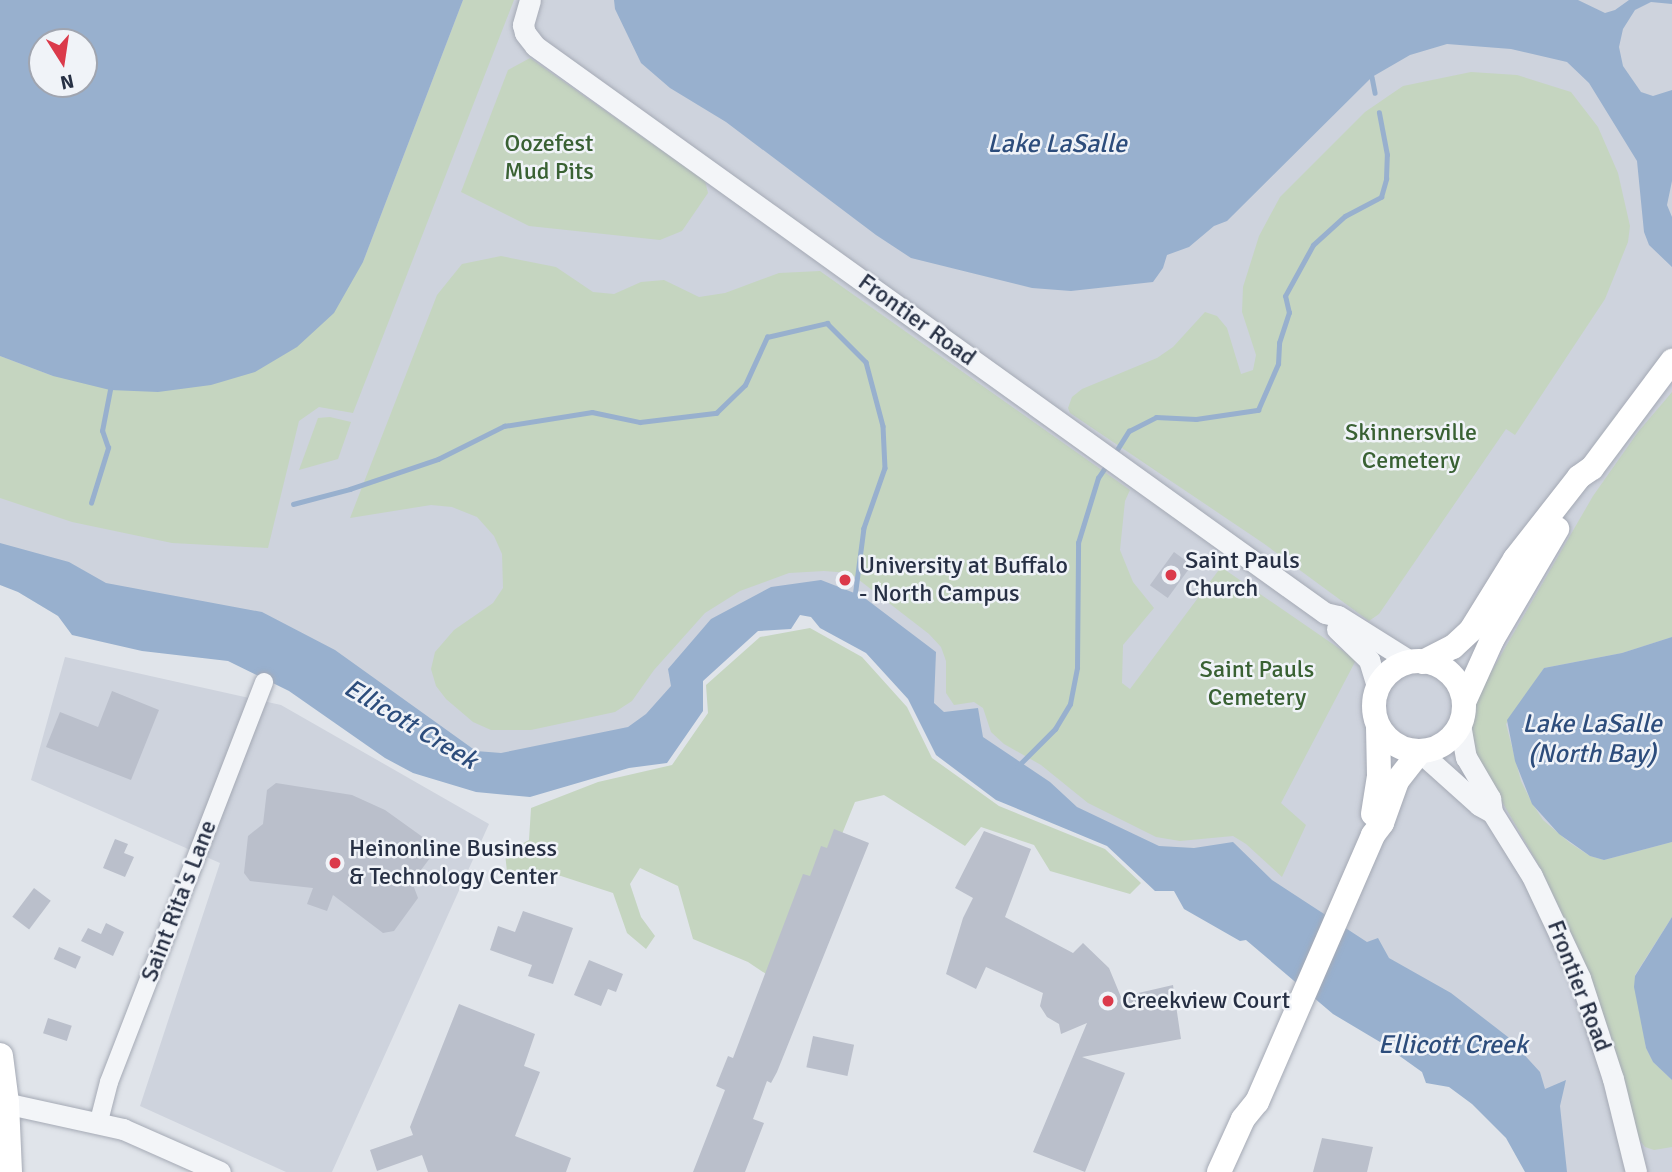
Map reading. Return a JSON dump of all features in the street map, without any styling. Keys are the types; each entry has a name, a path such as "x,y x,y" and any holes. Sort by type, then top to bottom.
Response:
{"main road":[{"path":"1373,835 1371,820 1380,764 1378,727 1373,705 1378,688 1389,672 1453,647 1471,630 1515,559 1579,477 1592,468 1672,361"},
{"path":"1219,1172 1243,1119 1256,1102 1289,1030 1373,835 1382,823 1397,781 1420,752 1447,741 1520,589 1588,483 1592,468"},
{"path":"1417,661 1448,671 1457,683 1462,713"},
{"path":"1378,727 1398,746 1420,752"},
{"path":"0,1056 9,1172"},
{"path":"1236,1172 1254,1122 1256,1102"}],"street":[{"name":"Frontier Road","path":"526,9 525,33 535,46 1325,613 1338,616 1417,661"},
{"name":"Frontier Road","path":"1325,613 1331,624 1362,651 1378,688"},
{"name":"Saint Rita's Lane","path":"99,1121 109,1082 264,682"},
{"name":"Frontier Road","path":"1462,713 1466,757 1490,798 1492,812 1532,876 1580,978 1614,1079 1636,1172"},
{"name":"Frontier Road","path":"1420,752 1479,805 1492,812"},
{"path":"3,1102 99,1121 140,1135 220,1172"}],"shaded area":[{"name":"University at Buffalo - North Campus","path":"0,0 1672,0 1672,1172 1539,1172 1532,1121 1006,778 815,587 739,618 632,740 490,774 349,685 0,573"},
{"path":"65,657 281,705 489,824 332,1172 286,1172 140,1106 220,863 31,780"}],"green space":[{"path":"463,0 514,0 353,413 319,407 299,421 268,548 172,543 72,522 0,498 0,356 53,376 363,262"},
{"name":"Oozefest Mud Pits","path":"530,58 705,181 708,193 682,231 660,240 529,226 461,192 508,70"},
{"name":"Skinnersville Cemetery","path":"1471,72 1517,75 1571,92 1598,127 1618,173 1630,226 1628,242 1605,299 1515,435 1506,429 1379,614 1369,621 1263,543 1070,413 1068,408 1072,397 1082,389 1157,358 1173,347 1205,312 1217,316 1227,328 1241,374 1253,370 1256,355 1242,312 1243,287 1259,236 1280,197 1365,112 1403,86"},
{"name":"Saint Pauls Cemetery","path":"501,256 556,267 593,292 614,294 641,282 664,280 699,297 725,293 779,273 820,271 1130,490 1125,501 1120,550 1133,582 1154,608 1123,645 1122,683 1130,689 1221,567 1356,660 1281,803 1306,825 1282,877 1246,844 1233,836 1180,841 1156,837 1088,803 1041,765 1004,744 991,732 983,708 974,702 954,705 946,693 946,661 941,647 929,634 850,573 789,573 740,591 705,613 654,670 632,701 615,712 531,730 491,730 473,722 446,699 436,686 431,669 435,652 454,630 493,603 503,588 502,554 494,536 477,517 452,507 431,505 350,518 437,295 462,264"},
{"path":"1672,392 1672,637 1622,653 1544,668 1506,724 1521,781 1532,803 1543,820 1570,843 1590,856 1604,860 1672,842 1672,917 1635,975 1646,1048 1653,1062 1672,1080 1672,1147 1654,1150 1645,1147 1638,1138 1613,1042 1582,956 1541,869 1475,755 1468,721 1472,705 1593,496 1638,432"},
{"path":"330,417 351,422 338,459 299,470 318,418"},
{"path":"810,628 862,657 907,707 932,758 999,806 1105,849 1141,883 1130,894 1050,871 1034,845 981,827 965,846 884,795 855,802 781,984 748,962 693,939 678,886 640,868 630,884 641,917 655,936 646,949 627,933 613,893 561,876 507,872 505,853 529,840 531,808 598,782 672,765 708,713 706,685 760,637"}],"water":[{"path":"0,0 463,0 363,262 334,313 297,347 255,372 211,385 158,392 110,390 53,376 0,356"},
{"name":"Lake LaSalle","path":"614,0 1578,0 1605,13 1615,10 1629,0 1672,0 1672,4 1651,2 1635,10 1623,29 1619,47 1623,66 1641,92 1653,96 1672,90 1672,181 1667,205 1672,217 1672,267 1649,245 1644,232 1637,161 1589,83 1567,62 1511,49 1447,44 1410,55 1372,77 1227,221 1214,226 1189,247 1167,255 1163,268 1153,282 1071,291 1032,288 911,258 876,235 726,122 670,88 641,63 615,9"},
{"name":"Ellicott Creek","path":"0,543 69,562 106,583 262,612 335,650 476,751 501,753 628,727 646,714 671,686 668,669 711,619 771,587 821,580 862,596 936,652 934,703 944,712 978,708 983,737 1050,782 1077,807 1159,846 1194,848 1233,842 1272,880 1367,942 1378,938 1389,958 1451,993 1508,1037 1540,1072 1545,1089 1566,1080 1560,1106 1567,1172 1525,1172 1506,1138 1472,1104 1449,1087 1426,1083 1422,1072 1380,1042 1333,1014 1246,940 1240,941 1184,909 1174,891 1155,891 1107,846 996,800 936,755 908,699 866,653 820,628 811,617 800,615 791,629 758,631 703,681 703,711 667,763 629,768 530,797 476,792 413,773 385,758 289,691 228,661 142,651 72,635 58,616 18,592 0,585"},
{"name":"Lake LaSalle (North Bay)","path":"1672,637 1672,842 1604,860 1590,856 1559,834 1532,804 1515,761 1507,720 1544,668 1622,653"},
{"path":"1672,917 1672,1080 1653,1062 1646,1048 1634,987 1635,976"}],"building":[{"name":"Saint Pauls Church","path":"1174,552 1192,565 1168,598 1150,585"},
{"path":"112,691 159,710 131,780 46,747 60,712 98,727"},
{"name":"Heinonline Business & Technology Center","path":"276,783 352,795 385,810 431,843 433,854 412,882 418,898 394,931 383,933 333,895 327,911 307,904 313,888 250,881 244,873 248,836 263,824 267,790"},
{"path":"834,829 869,843 777,1072 771,1083 767,1081 753,1119 764,1123 745,1172 693,1172 725,1090 716,1086 728,1056 733,1058 803,874 810,876 821,846 827,848"},
{"name":"Creekview Court","path":"984,831 1031,849 1005,917 1073,953 1083,943 1109,968 1121,997 1173,985 1181,1039 1082,1057 1125,1073 1085,1172 1033,1152 1087,1023 1061,1034 1059,1024 1047,1017 1040,1006 1043,993 986,967 976,989 946,974 963,918 973,898 955,888"},
{"path":"115,839 128,844 124,853 134,857 125,877 103,868"},
{"path":"34,888 51,901 29,929 12,917"},
{"path":"523,911 573,928 553,984 528,976 532,965 490,950 498,926 515,932"},
{"path":"106,923 124,932 113,956 81,941 88,928 101,934"},
{"path":"59,947 81,957 76,969 54,959"},
{"path":"589,960 623,974 616,992 608,989 601,1006 574,995"},
{"path":"459,1004 535,1034 524,1066 540,1072 515,1136 571,1158 566,1172 428,1172 422,1155 377,1171 370,1150 413,1135 410,1127"},
{"path":"48,1018 72,1026 67,1041 43,1033"},
{"path":"813,1036 854,1045 847,1076 806,1067"},
{"path":"1322,1138 1373,1147 1367,1172 1313,1172"}],"waterway":[{"path":"1372,77 1375,93"},
{"path":"1115,453 1129,431 1156,417 1196,419 1258,410 1278,364 1279,343 1289,313 1285,296 1313,245 1345,216 1381,197 1386,179 1387,155 1379,113"},
{"path":"293,504 350,489 438,459 504,426 592,412 640,422 716,413 745,385 767,337 827,323 866,362 883,426 885,468 864,528 855,597"},
{"path":"91,503 108,448 102,431 110,390"},
{"path":"1017,767 1055,729 1070,704 1077,668 1078,543 1098,478 1108,463"}],"place":[{"name":"Saint Pauls Church","path":"1171,575"},
{"name":"University at Buffalo - North Campus","path":"845,580"},
{"name":"Heinonline Business & Technology Center","path":"335,863"},
{"name":"Creekview Court","path":"1108,1001"}]}
